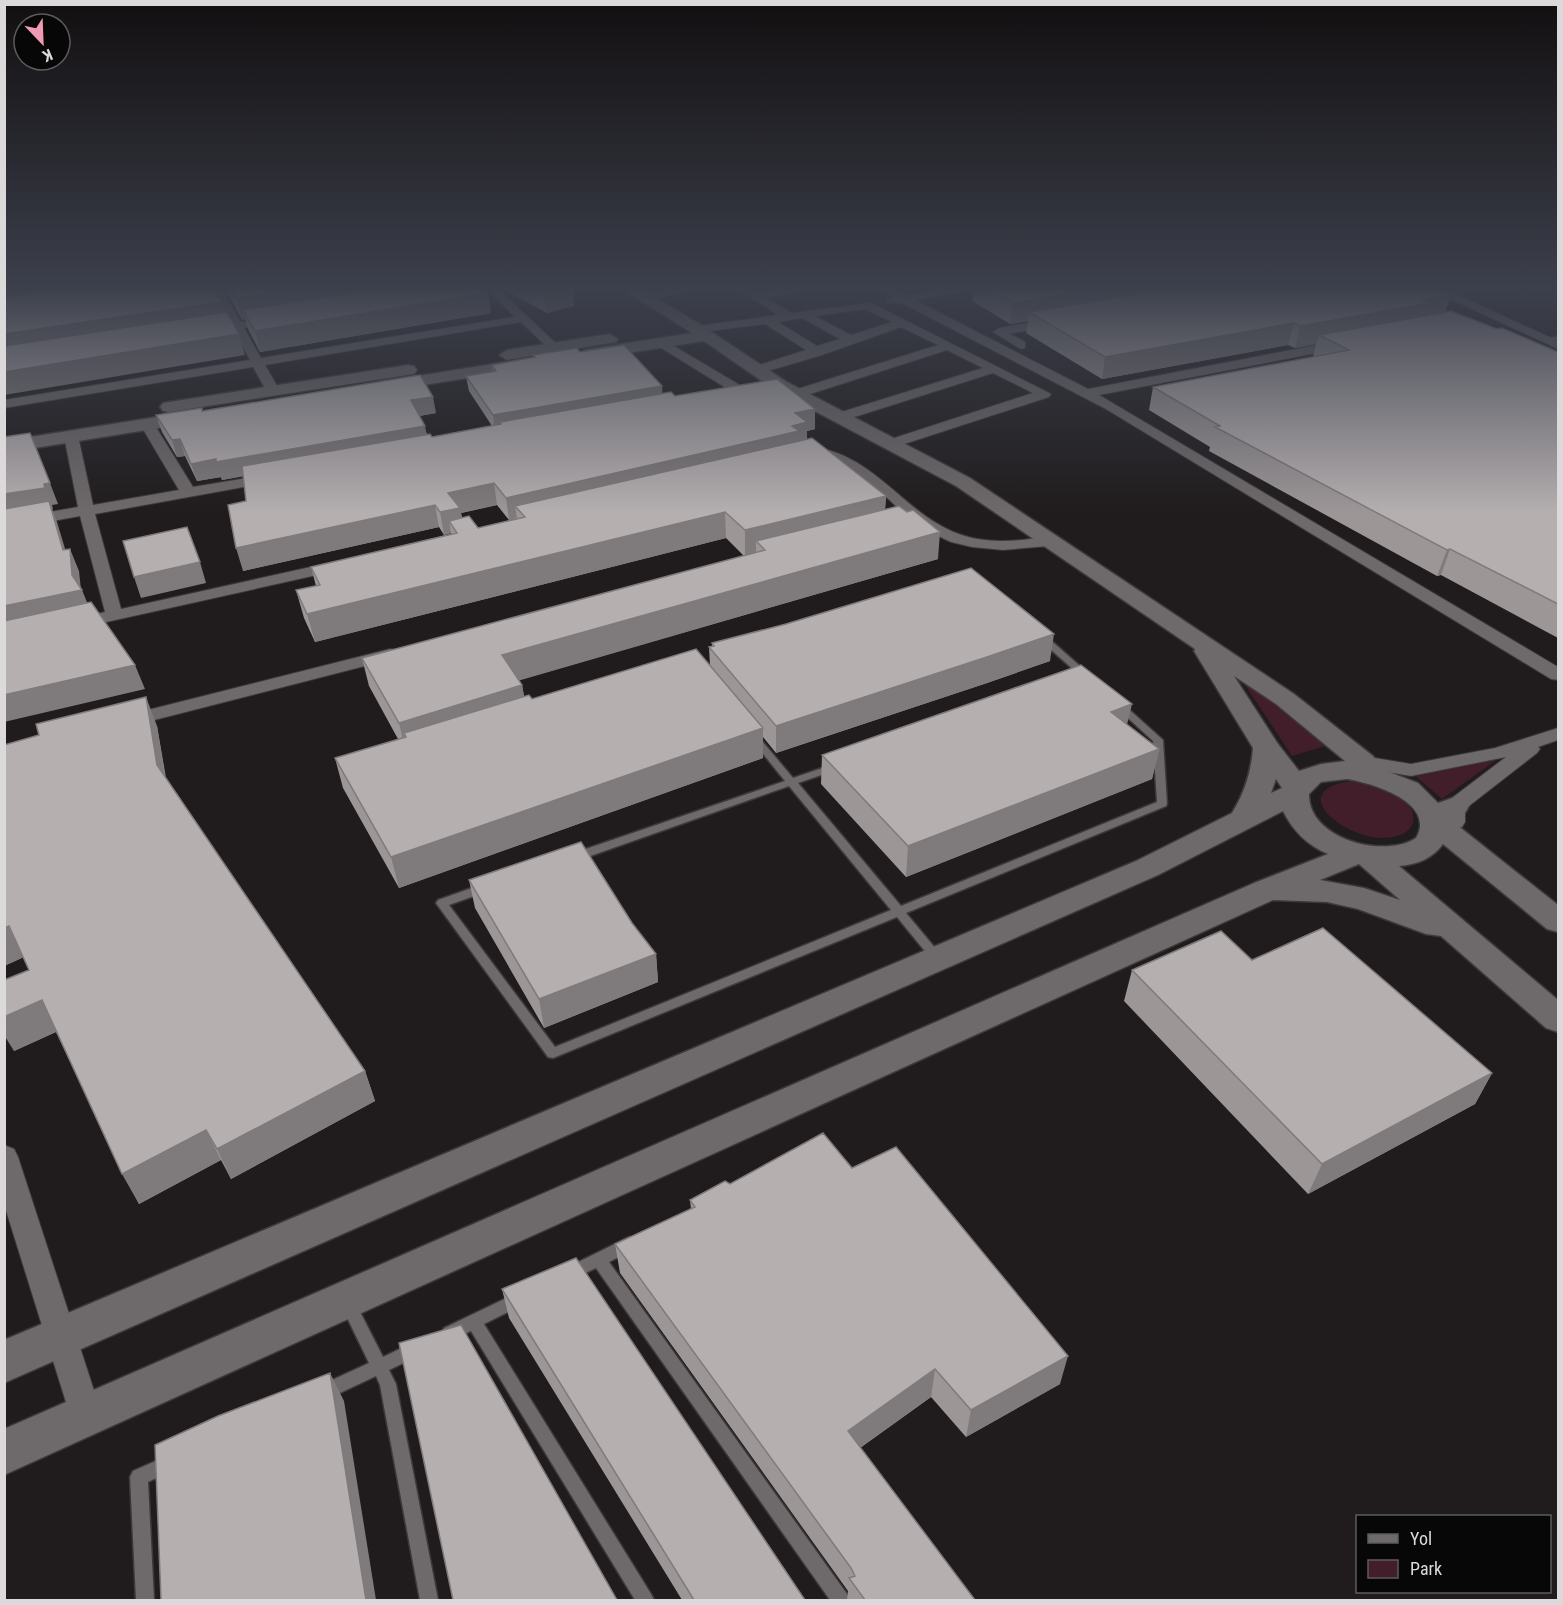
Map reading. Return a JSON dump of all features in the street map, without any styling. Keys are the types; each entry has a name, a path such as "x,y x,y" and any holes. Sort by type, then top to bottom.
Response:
{"street":[{"path":"4,404 246,364"},
{"path":"258,364 273,391"},
{"path":"4,432 446,364"},
{"path":"4,447 529,364"},
{"path":"694,402 729,396 733,387 696,364"},
{"path":"748,364 796,394 963,482 1285,699 1414,793 1428,808 1441,816 1460,842 1558,921"},
{"path":"757,370 778,364"},
{"path":"796,394 891,364"},
{"path":"890,444 1044,394 984,364"},
{"path":"1035,364 1092,392 1239,364"},
{"path":"1048,364 1558,675"},
{"path":"840,417 994,369"},
{"path":"147,424 189,493"},
{"path":"71,436 86,510 114,615"},
{"path":"801,458 824,453 858,469 887,490 919,520 950,536 980,544 1011,546 1049,541"},
{"path":"4,525 283,476"},
{"path":"896,525 919,520"},
{"path":"59,627 349,563"},
{"path":"1202,644 1296,790"},
{"path":"114,725 406,651"},
{"path":"1296,790 1293,800 1297,813 1307,827 1324,840 1363,855 1391,857 1419,851 1426,847 1435,836 1441,816 1477,787 1550,737"},
{"path":"4,1362 1147,868 1296,790 1307,777 1325,771 1383,771 1499,753 1550,737"},
{"path":"1243,819 1257,797 1264,779 1267,748"},
{"path":"4,1452 1265,891 1363,855"},
{"path":"1363,855 1462,936 1558,1020"},
{"path":"1265,891 1327,891 1364,899 1398,909 1462,936"},
{"path":"4,1157 86,1415"}],"lane":[{"path":"1034,631 1081,679 1096,685"},
{"path":"498,883 442,903 553,1053 1162,804 1158,740 1114,700"},
{"path":"748,729 937,959"},
{"path":"566,860 846,763"},
{"path":"557,1280 641,1238"},
{"path":"598,1259 841,1600"},
{"path":"307,1401 536,1290"},
{"path":"346,1300 388,1384 429,1600"},
{"path":"474,1321 645,1600"},
{"path":"145,1600 139,1477 181,1458"}],"green space":[{"path":"1237,673 1325,746 1292,756"},
{"path":"1499,758 1442,799 1415,776"},
{"path":"1350,781 1385,788 1404,800 1413,815 1410,829 1395,837 1383,838 1353,831 1338,823 1321,804 1322,795 1331,787"}],"building":[{"path":"4,364 54,364 4,372"},
{"path":"642,364 662,386 493,415 466,376 496,371 492,365"},
{"path":"1275,364 1558,364 1558,604 1450,549 1447,550 1215,427 1220,426 1153,387"},
{"path":"420,375 433,397 411,400 425,426 216,462 216,459 191,464 180,439 172,440 156,415 202,408 202,411"},
{"path":"777,379 815,409 795,413 807,422 792,426 799,431 506,498 494,483 448,493 460,508 440,512 435,505 236,548 228,505 246,501 242,466 430,434 432,437 501,424 500,422 671,392 675,396"},
{"path":"30,433 50,483 44,484 45,488 4,494 4,437"},
{"path":"812,438 886,496 745,530 725,512 307,614 296,590 320,585 311,567 457,533 449,521 469,516 478,528 525,517 515,506"},
{"path":"49,501 63,550 70,549 72,575 82,590 4,606 4,509"},
{"path":"899,506 907,512 913,510 940,532 502,655 522,685 399,723 362,658 765,550 756,541"},
{"path":"187,527 200,562 134,577 123,541"},
{"path":"971,568 1054,634 776,726 709,647 714,646 712,643 786,624"},
{"path":"91,602 135,665 4,695 4,621"},
{"path":"696,649 763,728 391,857 335,758 406,737 404,733 529,695 532,699"},
{"path":"1081,665 1132,704 1111,712 1159,749 908,846 822,755"},
{"path":"146,697 157,765 365,1071 217,1149 206,1130 122,1174 42,1000 4,1017 4,980 29,970 9,926 4,928 4,745 39,735 36,724"},
{"path":"581,842 632,923 656,954 539,999 469,880"},
{"path":"1323,928 1492,1073 1322,1164 1132,970 1221,931 1252,960"},
{"path":"823,1133 852,1168 896,1147 1068,1356 971,1410 935,1369 848,1431 975,1600 865,1600 849,1578 855,1576 851,1568 615,1244 695,1207 690,1200 725,1181 730,1184"},
{"path":"576,1258 805,1600 694,1600 502,1289"},
{"path":"461,1325 617,1600 453,1600 399,1343"},
{"path":"330,1373 366,1600 161,1600 155,1445 218,1416"}]}
